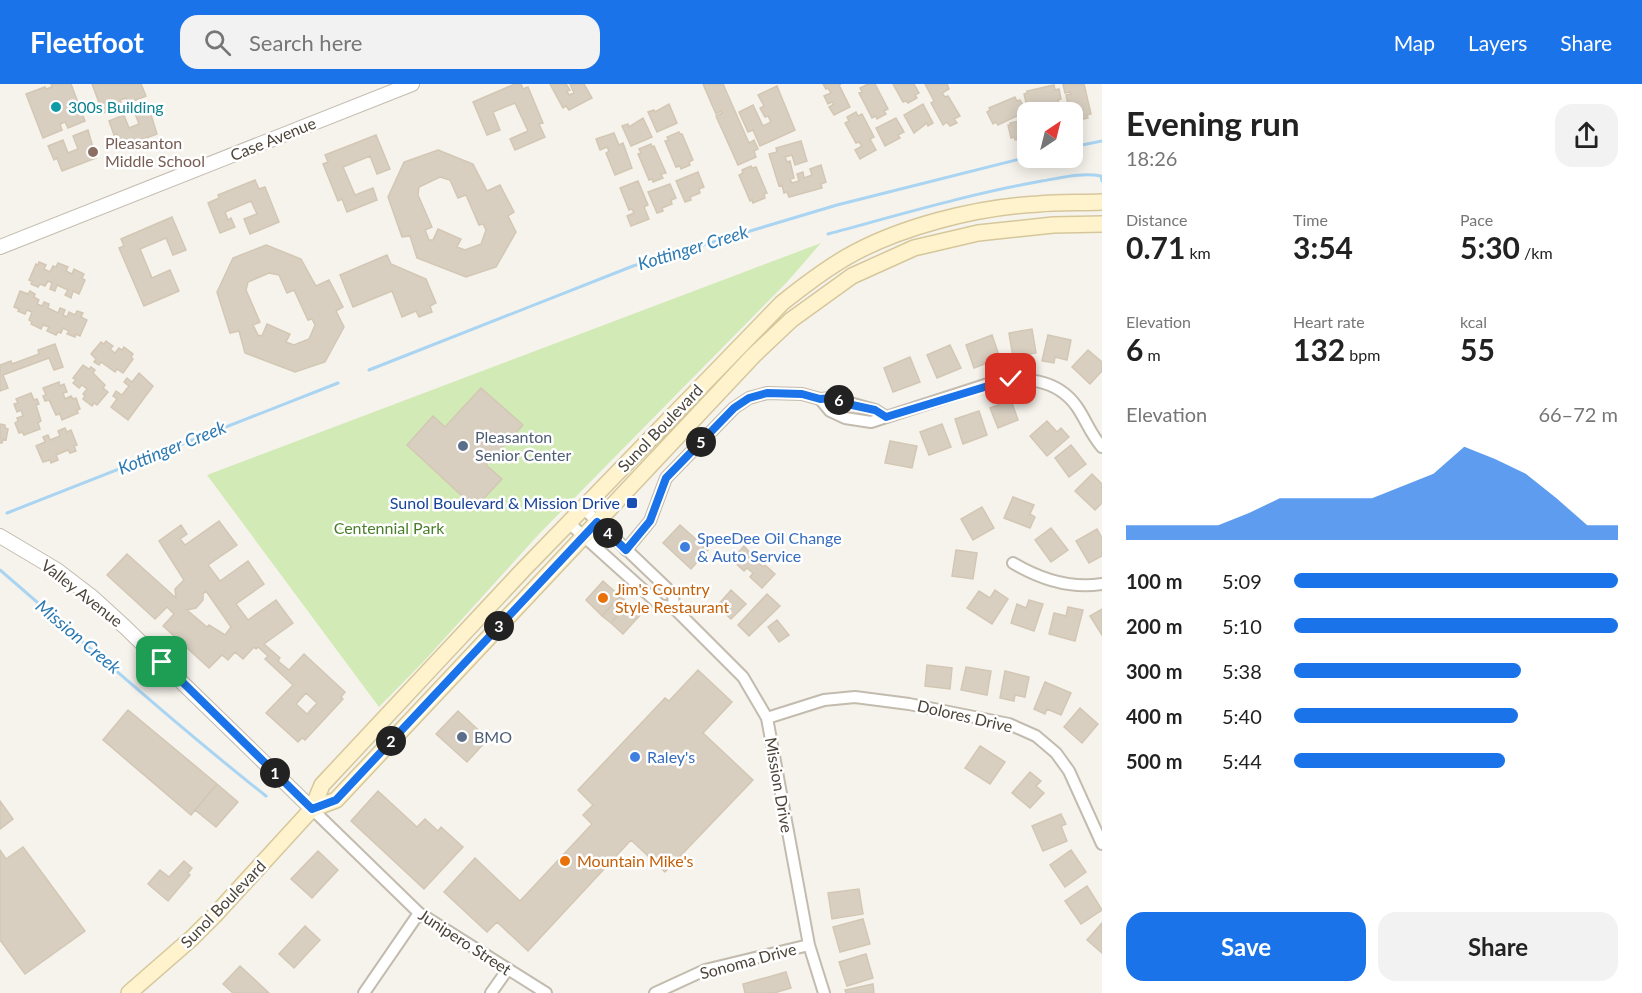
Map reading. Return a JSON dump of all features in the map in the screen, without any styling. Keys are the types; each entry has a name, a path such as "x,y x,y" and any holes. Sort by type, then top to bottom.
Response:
{"main road":[{"name":"Sunol Boulevard","path":"129,993 192,938 312,809 322,785 583,508 782,303 812,279 846,257 878,241 914,229 991,209 1036,204 1102,202"},
{"name":"Sunol Boulevard","path":"312,809 336,800 753,356 791,320 852,276 914,248 978,233 1053,225 1102,224"}],"street":[{"name":"Case Avenue","path":"0,247 412,84"},
{"path":"626,550 650,521 666,478 734,408 749,398 767,393 802,394 820,399 832,398 875,410 886,417 991,383 1011,379 1034,380 1058,389 1076,405 1102,447"},
{"name":"Mission Drive","path":"583,508 673,594 674,608"},
{"name":"Mission Drive","path":"569,523 660,605 674,608 743,677 767,718 809,945 824,993"},
{"name":"Valley Avenue","path":"0,536 57,570 91,596 312,809"},
{"path":"1013,563 1037,577 1085,587 1102,584"},
{"name":"Dolores Drive","path":"767,718 824,700 855,697 909,704 1010,724 1036,736 1056,753 1069,771 1102,844"},
{"name":"Junipero Street","path":"312,809 418,913 546,993"},
{"path":"364,993 418,913"},
{"name":"Sonoma Drive","path":"655,993 705,970 809,945"},
{"path":"491,993 508,969"}],"green space":[{"name":"Centennial Park","path":"821,243 788,281 539,534 425,660 379,707 207,475"}],"building":[{"name":"300s Building","path":"51,84 71,84 85,121 68,128 65,122 60,124 62,130 43,138 26,94 45,87 46,89 52,87"},
{"path":"92,84 141,84 146,96 128,103 126,98 120,100 122,105 103,113"},
{"path":"515,84 521,84 523,89 528,87 543,123 539,124 545,137 515,150 510,139 528,131 515,103 493,112 500,130 487,135 473,102"},
{"path":"550,84 566,84 570,90 567,91 569,95 574,93 570,84 584,84 592,98 569,110 566,106 563,108"},
{"path":"703,84 723,84 749,143 754,140 758,149 754,151 756,157 738,165 716,116 722,113 721,111 716,114"},
{"path":"823,84 841,84 839,85 850,107 834,115 829,107 834,104 832,102 828,104 824,96 831,93"},
{"path":"868,84 875,84 888,109 884,111 886,114 877,119 876,116 872,118 859,93 862,92 860,88"},
{"path":"893,84 914,84 919,93 915,95 917,98 908,103 903,102"},
{"path":"925,84 947,84 949,89 942,93 945,97 948,96 960,116 954,119 957,123 950,126 947,122 943,125 931,103 934,101"},
{"path":"1063,84 1084,84 1091,114 1087,115 1088,118 1083,119 1083,102 1067,102 1066,95 1071,94 1070,92 1065,93"},
{"path":"1054,85 1055,90 1059,89 1061,99 1059,102 1026,102 1024,94 1027,91"},
{"path":"777,86 795,130 760,146 753,130 748,132 739,112 753,105 763,126 771,122 760,108 764,106 758,95"},
{"path":"1015,97 1017,101 1021,102 1017,102 1017,116 998,125 996,122 993,124 987,112 989,108"},
{"path":"669,104 677,123 657,132 648,112 654,110 655,112"},
{"path":"923,104 933,123 928,126 927,123 914,133 904,115"},
{"path":"148,105 157,134 122,147 109,121 124,115 129,128 139,124 134,111"},
{"path":"856,112 858,116 862,114 874,137 870,139 876,150 860,159 855,150 862,146 859,142 856,143 845,123 849,121 847,117"},
{"path":"643,118 652,137 631,146 622,126 628,124 629,127"},
{"path":"896,118 904,132 898,135 900,138 885,146 876,128"},
{"path":"1017,121 1017,140 1011,138 1008,125 1011,125 1010,123"},
{"path":"88,130 96,158 62,171 57,158 54,160 48,146 63,140 68,153 78,149 73,136"},
{"path":"679,132 693,160 689,162 690,165 681,169 680,166 676,167 665,141 669,140 667,137"},
{"path":"614,133 619,145 623,143 632,168 615,175 606,153 609,151 607,147 600,150 596,139"},
{"path":"376,135 390,169 377,174 370,156 343,167 355,195 373,188 377,200 347,212 342,199 338,201 323,164 328,162 325,155"},
{"path":"801,141 807,161 795,165 792,155 785,157 787,162 790,161 794,178 790,179 792,183 799,181 797,174 803,172 804,178 812,175 810,169 821,165 826,182 821,184 822,188 789,197 787,192 784,193 782,185 779,186 769,154 777,152 776,148"},
{"path":"651,144 666,173 661,174 663,178 653,182 652,179 649,180 638,154 641,153 639,149"},
{"path":"438,150 473,164 487,191 500,185 514,212 508,216 516,232 496,267 466,277 417,258 410,236 402,237 388,197 404,162","holes":["440,177 450,180 458,198 466,195 479,225 483,224 486,230 481,244 465,250 457,247 461,239 438,229 433,240 429,240 425,230 432,227 418,195 419,187"]},
{"path":"751,166 756,167 767,193 764,194 765,198 753,203 739,175 743,173 742,170"},
{"path":"698,172 704,187 699,189 700,193 685,202 676,181"},
{"path":"255,180 259,189 265,187 279,222 250,234 244,219 257,214 251,201 225,212 228,220 231,218 235,227 220,233 208,203 219,198 218,195"},
{"path":"638,181 648,205 644,207 649,219 631,226 627,216 634,213 632,209 629,210 620,188"},
{"path":"670,184 676,198 671,200 672,204 657,213 648,192"},
{"path":"172,217 186,250 173,255 166,238 140,249 152,278 170,270 179,291 144,306 119,248 124,246 121,239"},
{"path":"266,245 301,259 316,286 329,280 343,307 336,311 344,327 325,362 295,372 245,353 239,331 230,333 217,292 233,258","holes":["269,273 279,275 287,293 294,290 308,320 312,319 315,325 309,339 294,345 286,342 290,334 267,324 262,336 258,335 253,325 260,322 246,290 248,282"]},
{"path":"387,255 391,264 426,279 436,303 430,306 432,312 419,317 416,311 402,317 392,291 353,307 340,275"},
{"path":"39,262 46,265 44,269 50,272 58,263 68,267 66,271 72,274 74,269 84,274 82,278 85,280 79,294 73,291 71,298 65,295 68,290 57,285 55,291 50,289 52,283 48,281 45,286 40,284 38,287 31,284 32,281 29,280"},
{"path":"20,291 28,294 30,291 39,300 37,304 42,306 44,302 49,304 48,308 58,313 60,308 65,310 63,315 67,317 69,312 75,315 77,311 83,313 81,317 87,320 80,336 67,334 69,331 63,328 61,333 58,332 56,335 47,331 49,327 43,325 41,329 31,324 29,320 32,312 27,310 25,314 14,307"},
{"path":"1032,329 1036,353 1013,357 1009,333"},
{"path":"992,335 1000,358 974,368 966,345"},
{"path":"1048,335 1071,340 1067,360 1055,357 1054,363 1042,361"},
{"path":"106,341 113,346 110,349 115,353 119,348 122,350 124,347 133,354 131,357 133,359 123,373 117,369 115,372 101,362 99,365 94,362 96,359 91,354 101,342 104,344"},
{"path":"55,344 63,367 54,370 49,358 3,375 8,388 0,391 0,365 11,361 12,364 39,354 38,350"},
{"path":"950,345 961,368 937,378 927,355"},
{"path":"1088,350 1102,362 1102,371 1090,384 1072,367"},
{"path":"910,357 920,382 893,392 884,368"},
{"path":"83,365 95,370 93,373 105,385 103,388 108,392 97,405 94,403 92,406 83,399 85,396 83,394 87,389 82,385 79,388 73,383 76,380 73,378"},
{"path":"139,373 153,386 128,420 111,407 117,399 113,396 116,391 122,395 129,386 124,382 127,378 132,382"},
{"path":"59,382 60,386 64,384 67,392 63,393 65,399 71,396 73,399 76,398 80,409 77,410 78,413 62,420 60,414 56,415 49,400 45,401 43,396 46,395 43,388"},
{"path":"481,388 523,425 486,465 502,479 475,508 407,445 433,416 445,427"},
{"path":"31,393 39,404 36,405 41,421 38,423 40,429 24,435 22,432 19,433 15,423 18,421 17,418 23,416 21,410 17,412 14,404 18,403 16,399"},
{"path":"1011,400 1018,420 998,428 990,408"},
{"path":"979,411 987,435 963,444 955,419"},
{"path":"1047,421 1057,432 1061,428 1069,437 1047,456 1030,436"},
{"path":"0,424 5,425 8,429 6,440 3,439 2,443 0,443"},
{"path":"942,424 951,447 929,455 920,432"},
{"path":"65,428 67,432 71,430 77,445 74,446 76,451 70,453 68,450 56,455 58,460 51,463 50,460 43,462 36,446 45,442 43,437 48,435 50,440 60,436 58,431"},
{"path":"890,441 917,446 912,468 885,463"},
{"path":"1071,445 1086,464 1069,477 1055,458"},
{"path":"1092,474 1102,484 1102,503 1095,510 1075,491"},
{"path":"1013,497 1034,505 1030,514 1035,517 1030,528 1004,518"},
{"path":"982,507 994,528 973,540 961,519"},
{"path":"219,521 237,545 208,565 220,581 248,561 264,584 236,604 248,620 276,600 293,623 264,644 280,658 278,661 289,670 304,654 345,692 341,697 343,699 305,740 302,738 298,742 266,713 293,685 265,659 268,656 258,647 256,649 254,647 243,659 235,652 228,660 222,655 209,668 163,626 174,614 167,607 155,619 107,575 127,554 176,598 175,589 184,580 159,541 181,525 187,534 180,539 185,545","holes":["206,591 231,627 225,635 209,625 207,627 187,610 196,608 203,600 203,594","306,693 317,703 307,714 296,704"]},
{"name":"SpeeDee Oil Change & Auto Service","path":"680,525 708,550 691,569 663,543"},
{"path":"1051,528 1068,550 1051,562 1035,540"},
{"path":"1097,529 1102,538 1102,556 1089,563 1076,541"},
{"path":"744,546 763,567 765,565 775,574 762,588 750,577 753,573 747,568 744,571 732,560"},
{"path":"956,550 977,553 973,579 952,576"},
{"name":"Jim's Country Style Restaurant","path":"603,581 620,596 602,616 586,600"},
{"path":"731,590 746,604 731,619 717,606"},
{"path":"995,590 1008,599 992,624 967,608 979,591 990,598"},
{"path":"767,594 780,606 749,636 738,625"},
{"path":"620,596 628,603 611,623 602,616"},
{"path":"1029,600 1043,604 1034,631 1011,623 1017,604 1026,608"},
{"path":"628,603 641,614 623,634 611,623"},
{"path":"1068,607 1083,610 1075,641 1049,634 1054,613 1066,616"},
{"path":"1102,609 1102,635 1090,616"},
{"path":"777,620 789,635 779,642 768,627"},
{"path":"927,665 952,668 950,689 925,686"},
{"path":"966,667 991,671 987,695 961,690"},
{"path":"698,670 732,702 703,733 753,780 665,872 631,840 528,951 497,922 487,932 444,892 475,858 520,901 592,824 583,815 593,805 578,790 665,698 669,701"},
{"path":"1005,671 1029,677 1025,697 1015,695 1014,701 1000,698"},
{"path":"1045,682 1071,693 1061,715 1047,709 1045,714 1034,709"},
{"path":"1080,708 1098,724 1082,743 1064,727"},
{"path":"128,710 217,784 191,815 103,740"},
{"name":"BMO","path":"458,711 488,739 467,762 436,734"},
{"path":"980,746 1005,762 990,784 965,768"},
{"path":"1030,772 1041,781 1036,786 1044,793 1030,808 1012,793"},
{"path":"217,784 238,802 216,827 195,810"},
{"path":"378,791 417,827 425,819 438,831 441,827 463,847 424,889 351,821"},
{"path":"0,801 13,819 0,829"},
{"path":"1061,814 1066,824 1061,826 1067,841 1043,851 1032,826"},
{"path":"23,847 85,931 25,974 0,940 0,850 6,859"},
{"path":"1071,850 1086,872 1065,887 1050,865"},
{"path":"318,851 338,870 312,898 291,879"},
{"path":"184,861 192,868 188,873 190,875 168,901 148,884 160,870 169,877"},
{"path":"1087,886 1102,910 1081,924 1065,901"},
{"path":"859,889 863,914 832,919 828,893"},
{"path":"863,919 870,944 840,952 833,927"},
{"path":"1102,923 1102,953 1087,940"},
{"path":"305,926 320,940 294,968 279,954"},
{"path":"866,954 873,978 847,986 839,962"},
{"path":"240,966 269,993 233,993 223,984"},
{"path":"786,972 791,988 774,993 745,993 743,984"},
{"path":"873,984 874,993 846,993 845,990"}],"waterway":[{"name":"Kottinger Creek","path":"1083,145 1102,141"},
{"name":"Kottinger Creek","path":"369,370 633,266 837,205 1017,160"},
{"path":"828,234 1015,186 1079,175 1101,176 1102,181"},
{"name":"Kottinger Creek","path":"7,513 338,383"},
{"name":"Mission Creek","path":"0,570 165,713 266,796"}],"place":[{"name":"300s Building","path":"56,107"},
{"name":"Pleasanton Middle School","path":"93,152"},
{"name":"Pleasanton Senior Center","path":"463,446"},
{"name":"Sunol Boulevard & Mission Drive","path":"632,503"},
{"name":"SpeeDee Oil Change & Auto Service","path":"685,547"},
{"name":"Jim's Country Style Restaurant","path":"603,598"},
{"name":"BMO","path":"462,737"},
{"name":"Raley's","path":"635,757"},
{"name":"Mountain Mike's","path":"565,861"}],"route":[{"path":"162,662 312,809 336,800 597,522 626,550 650,521 666,478 734,408 749,398 767,393 802,394 820,399 832,398 875,410 886,417 991,383 1011,379"}]}
